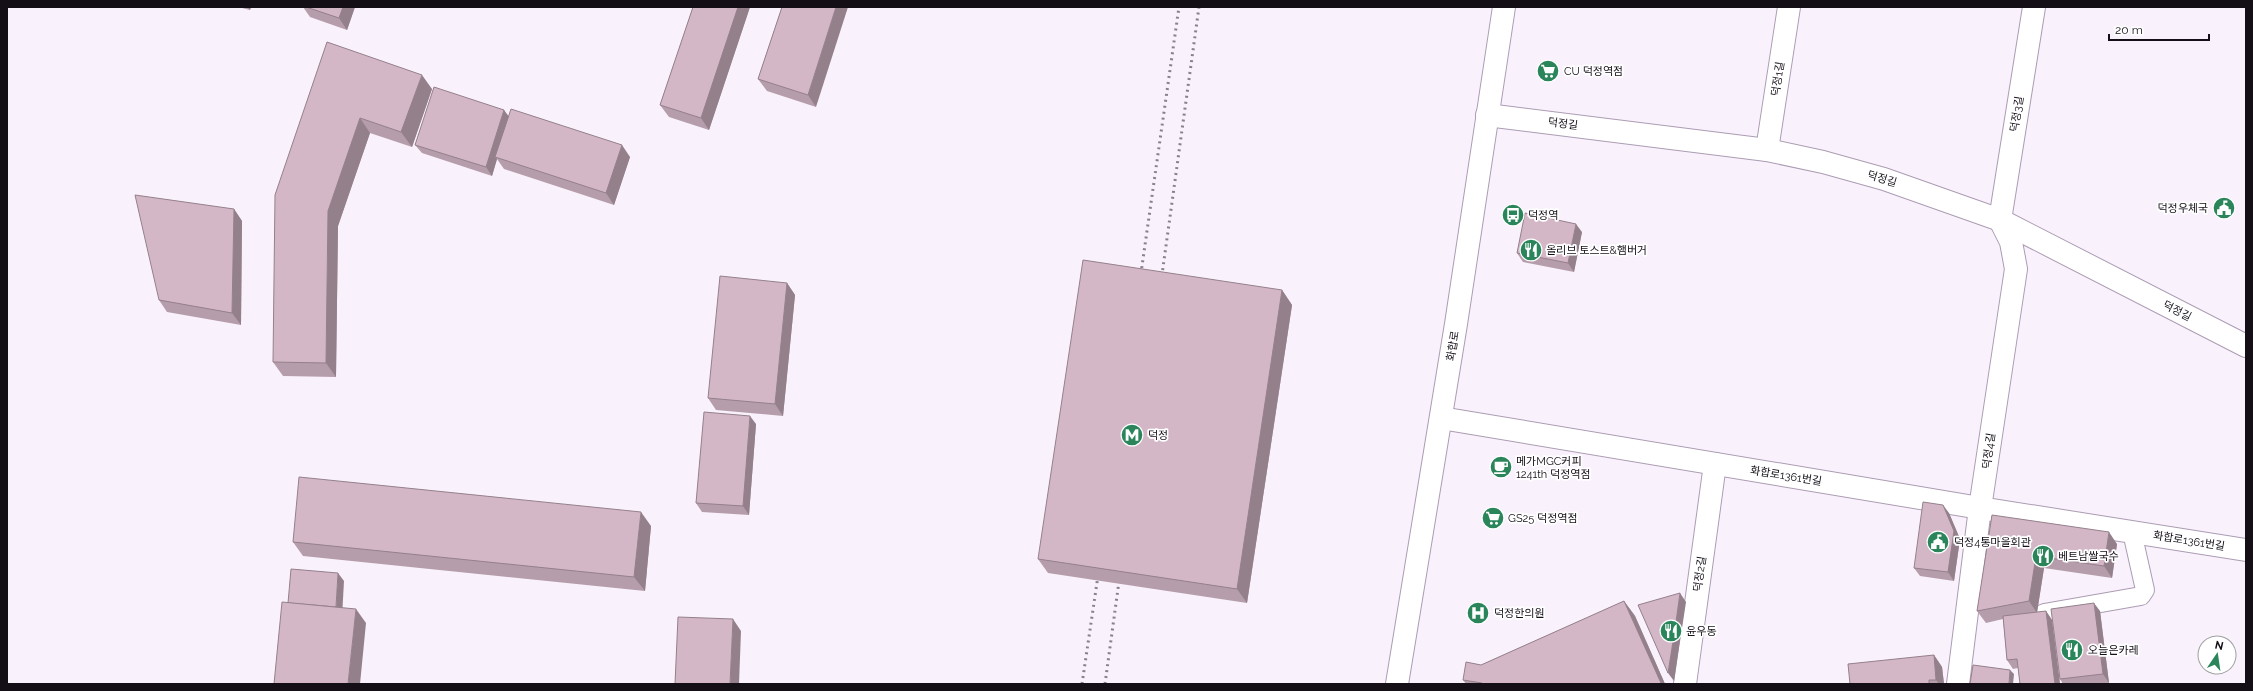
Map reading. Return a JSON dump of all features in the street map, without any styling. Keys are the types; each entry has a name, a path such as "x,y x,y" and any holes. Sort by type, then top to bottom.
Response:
{"street":[{"name":"화합로","path":"1397,684 1441,418 1504,7"},
{"name":"덕정1길","path":"1767,150 1789,7"},
{"name":"덕정3길","path":"2000,220 2034,7"},
{"name":"덕정길","path":"1487,115 1767,150 1823,162 1884,179 2000,220 2246,346"},
{"name":"덕정4길","path":"1958,684 1980,508 2016,269 2011,242 2000,220"},
{"name":"화합로1361번길","path":"1441,418 1980,508 2246,550"},
{"name":"덕정2길","path":"1685,684 1715,464"}],"lane":[{"path":"2044,614 2141,596 2145,590 2132,532"}],"building":[{"path":"306,7 343,7 339,18"},
{"path":"693,7 738,7 701,118 660,105"},
{"path":"782,7 836,7 808,95 758,79"},
{"path":"327,42 422,75 401,132 360,118 328,211 326,363 273,362 275,195"},
{"path":"434,87 504,110 486,167 415,145"},
{"path":"511,109 622,145 606,193 495,157"},
{"path":"135,195 234,209 232,313 159,300"},
{"path":"1525,213 1576,224 1568,263 1517,253"},
{"path":"1083,260 1282,290 1237,589 1038,559"},
{"path":"720,276 787,283 775,404 708,398"},
{"path":"704,412 750,416 743,506 696,503"},
{"path":"299,477 641,512 634,577 293,542"},
{"path":"1923,502 1943,505 1954,531 1948,572 1914,568"},
{"path":"1992,515 2109,532 2104,566 2036,556 2029,601 1977,611"},
{"path":"291,569 338,573 336,607 288,603"},
{"path":"1680,593 1675,629 1668,673 1638,605"},
{"path":"1624,601 1661,684 1482,684 1463,680 1466,662 1481,665"},
{"path":"282,602 356,609 348,684 274,684"},
{"path":"2094,603 2103,674 2060,679 2051,609"},
{"path":"2046,611 2055,684 2020,684 2017,659 2007,660 2003,616"},
{"path":"678,617 733,619 730,684 675,684"},
{"path":"1934,655 1936,680 1929,680 1929,684 1850,684 1848,664"},
{"path":"1973,665 2010,670 2009,684 1970,684"}],"railway":[{"path":"1140,280 1179,7"},
{"path":"1161,282 1199,7"},
{"path":"1082,684 1099,569"},
{"path":"1105,684 1120,574"}],"place":[{"name":"CU 덕정역점","path":"1548,71"},
{"name":"덕정우체국","path":"2224,208"},
{"name":"덕정역","path":"1513,215"},
{"name":"올리브 토스트&햄버거","path":"1531,250"},
{"name":"덕정","path":"1132,435"},
{"name":"메가MGC커피 1241th 덕정역점","path":"1501,467"},
{"name":"GS25 덕정역점","path":"1493,518"},
{"name":"덕정4통마을회관","path":"1938,542"},
{"name":"베트남쌀국수","path":"2043,556"},
{"name":"덕정한의원","path":"1478,613"},
{"name":"윤우동","path":"1671,631"},
{"name":"오늘은카레","path":"2072,650"}]}
